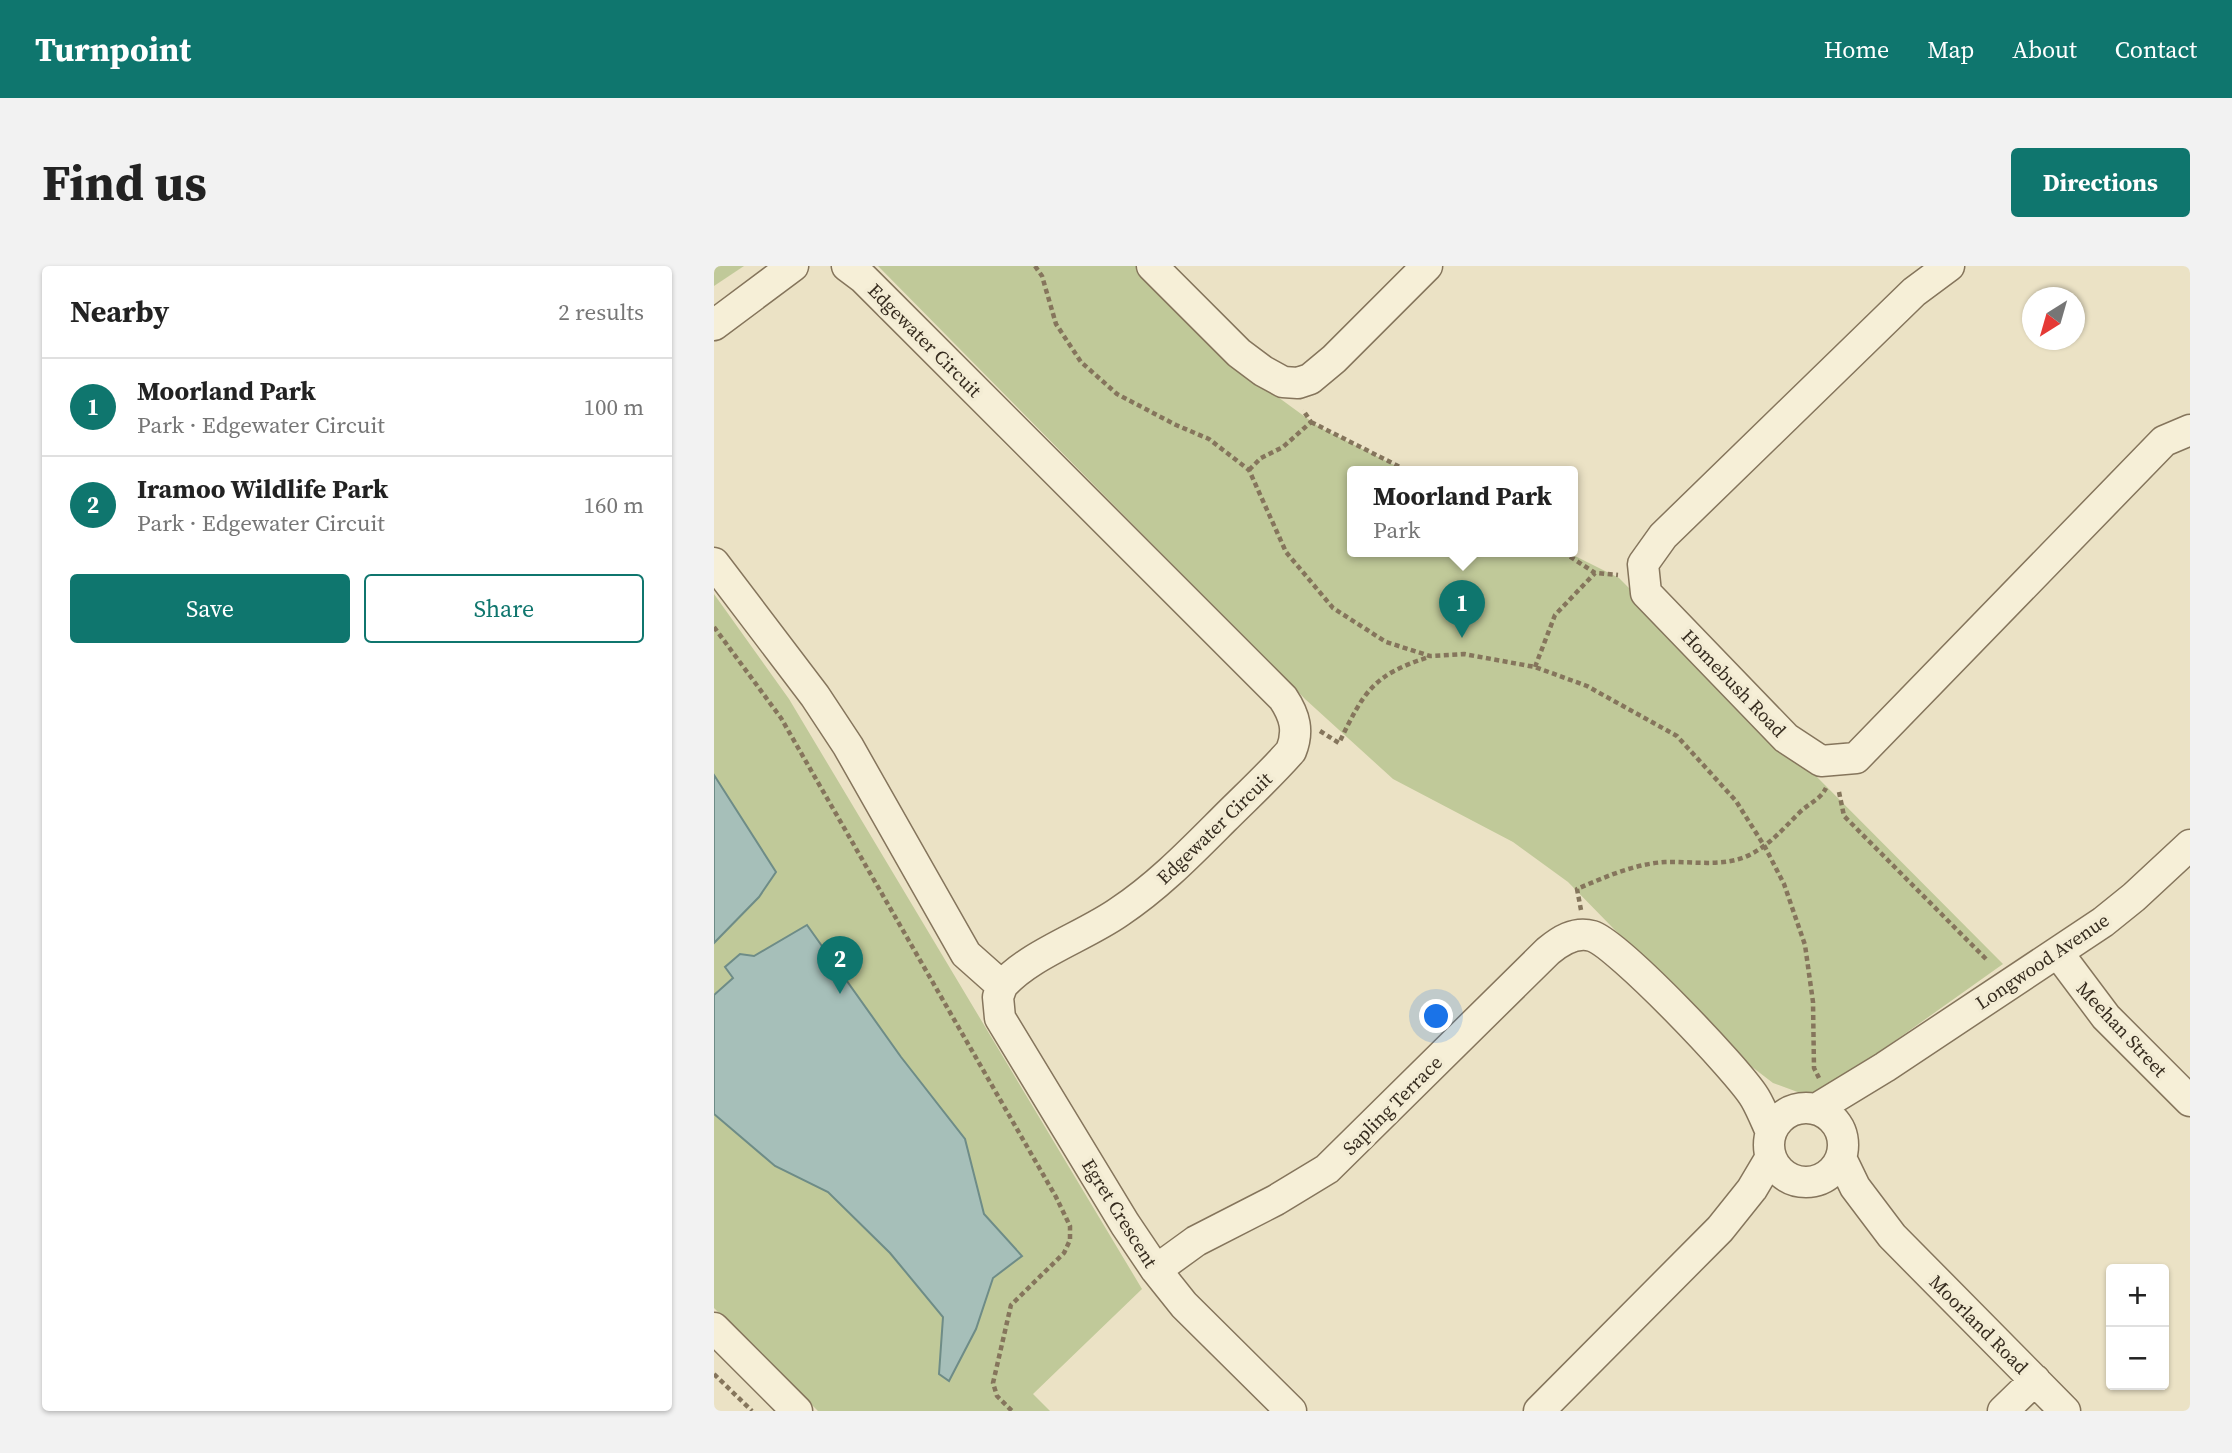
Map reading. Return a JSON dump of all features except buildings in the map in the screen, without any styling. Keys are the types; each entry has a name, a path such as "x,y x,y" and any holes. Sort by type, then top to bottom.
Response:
{"street":[{"path":"714,325 793,266"},
{"name":"Edgewater Circuit","path":"847,266 863,278 1263,677 1283,698 1294,719 1296,739 1291,751 1168,874 1118,914 1024,966 1002,986"},
{"path":"1152,266 1239,353 1262,371 1283,382 1298,383 1310,379 1334,359 1427,266"},
{"name":"Homebush Road","path":"1914,292 1932,266"},
{"name":"Homebush Road","path":"1842,759 1821,761 1786,738 1646,593 1643,564 1663,537 1914,292 1949,266"},
{"path":"1842,759 1856,758 2164,441 2190,430"},
{"path":"714,563 815,696 848,746 966,954 1002,986"},
{"name":"Longwood Avenue","path":"1817,1105 1885,1067 2058,953 2134,897 2190,845"},
{"name":"Sapling Terrace","path":"1156,1270 1196,1241 1276,1200 1327,1168 1548,951 1570,937 1581,934 1592,936 1612,947 1731,1066 1755,1098 1771,1144"},
{"name":"Meehan Street","path":"2058,953 2106,1017 2190,1101"},
{"name":"Egret Crescent","path":"1002,986 998,997 1000,1018 1125,1224 1156,1270 1184,1305 1291,1411"},
{"name":"Sapling Terrace","path":"1731,1066 1771,1092 1817,1105"},
{"name":"Longwood Avenue","path":"1841,1145 1858,1102 1885,1067"},
{"path":"1539,1411 1720,1229 1752,1189 1782,1116 1817,1105 1835,1122 1841,1145 1834,1169 1824,1177 1804,1181 1767,1195 1720,1229"},
{"path":"1771,1144 1776,1167 1804,1181"},
{"name":"Moorland Road","path":"1841,1145 1855,1187 1892,1236 2065,1411"},
{"name":"Moorland Road","path":"1804,1181 1841,1197 1892,1236"},
{"path":"714,1328 797,1411"},
{"path":"2004,1411 2035,1380"}],"path":[{"path":"1035,266 1042,276 1056,324 1081,362 1116,394 1209,439 1249,470 1286,552 1333,608 1386,642 1430,656"},
{"path":"1300,407 1311,422 1397,466"},
{"path":"1249,470 1261,458 1283,447 1311,422"},
{"path":"1571,557 1595,573 1627,576"},
{"path":"1535,667 1555,615 1595,573"},
{"path":"714,627 781,718 1056,1197 1070,1226 1070,1240 1064,1253 1011,1305 993,1383 997,1396 1012,1411"},
{"path":"1317,729 1339,743 1363,697 1379,680 1403,665 1430,656 1464,654 1535,667 1587,686 1677,736 1736,801 1765,846 1797,918 1805,945 1812,1002 1814,1068 1821,1083 1817,1105"},
{"path":"1581,914 1577,889 1607,876 1663,862 1723,862 1743,858 1765,846 1808,804 1821,798 1842,759"},
{"path":"1839,792 1844,816 1986,958"},
{"path":"714,1374 752,1411"}],"green space":[{"path":"714,266 744,266 714,286"},
{"path":"878,266 1143,266 1264,387 1319,427 1396,466 1347,466 1347,557 1577,557 1619,578 2003,964 1832,1089 1803,1094 1773,1083 1739,1057 1568,882 1513,842 1393,779 1305,699"},
{"path":"714,594 789,699 1142,1289 1033,1394 1050,1411 818,1411 714,1308"}],"water":[{"path":"714,775 776,872 759,897 714,943"},
{"path":"807,925 901,1057 965,1139 984,1214 1022,1256 993,1278 976,1329 949,1381 939,1374 943,1317 890,1253 828,1192 775,1166 714,1114 714,995 733,978 725,967 740,954 754,956"}],"place":[{"name":"Moorland Park","path":"1462,638"},
{"name":"Iramoo Wildlife Park","path":"840,994"}]}
